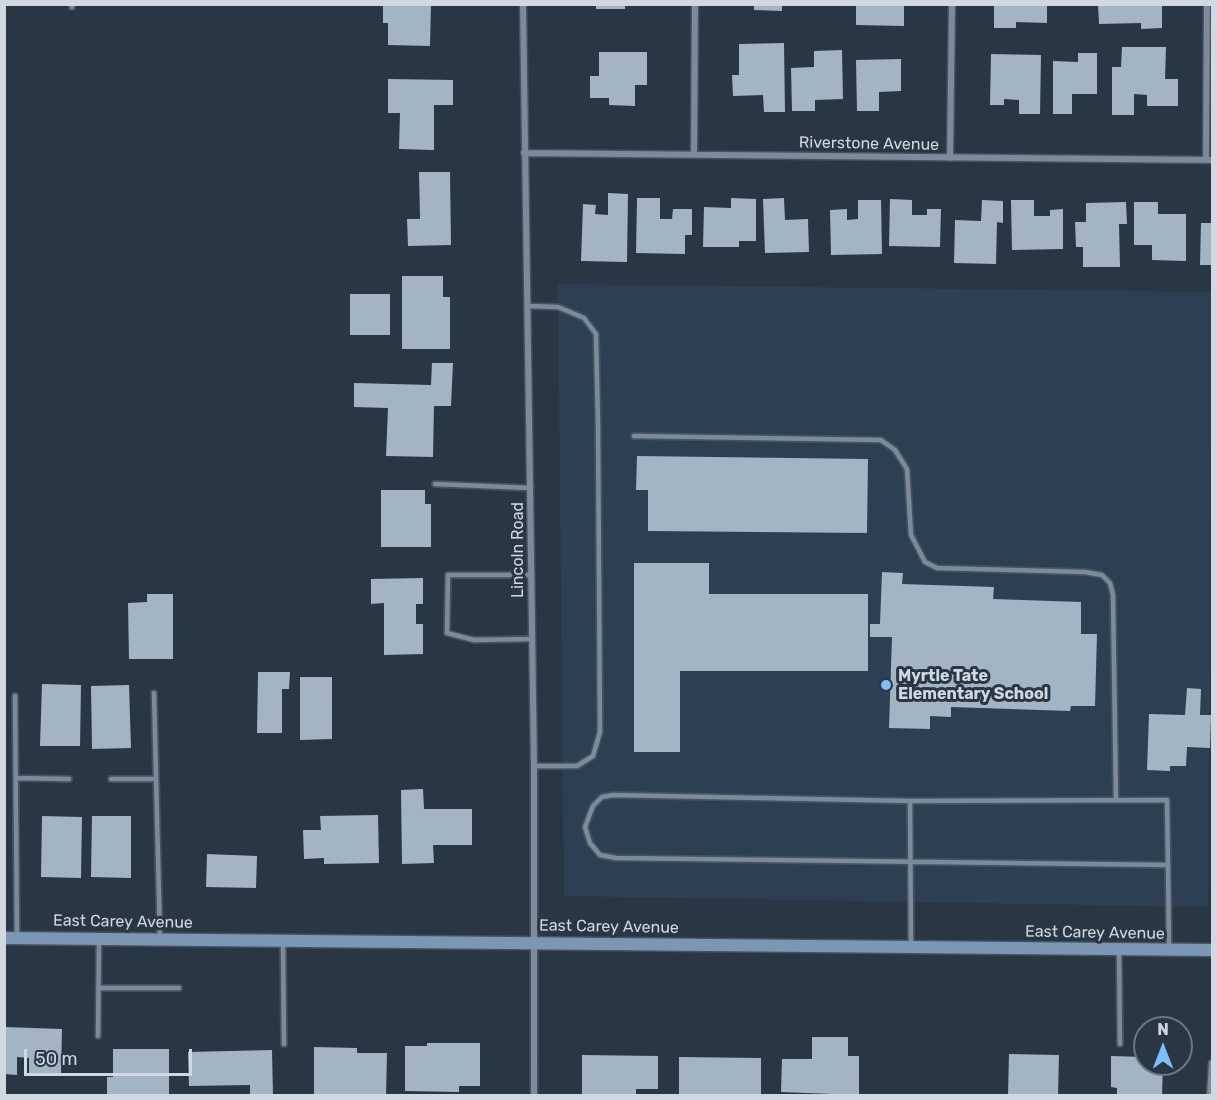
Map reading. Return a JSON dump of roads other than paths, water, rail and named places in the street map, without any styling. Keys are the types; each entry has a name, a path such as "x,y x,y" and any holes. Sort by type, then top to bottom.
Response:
{"main road":[{"name":"East Carey Avenue","path":"11,938 1212,950"}],"street":[{"name":"Lincoln Road","path":"523,4 534,766 532,943 534,1095"},
{"path":"694,4 694,154"},
{"path":"950,159 952,4"},
{"path":"1207,4 1209,160"},
{"name":"Riverstone Avenue","path":"525,153 1209,160"},
{"path":"1210,1095 1212,1063"}],"lane":[{"path":"528,306 558,308 584,318 596,334 599,460 600,732 593,756 577,765 534,766"},
{"path":"634,436 881,440 895,450 907,469 911,535 925,562 937,568 1085,572 1102,575 1110,583 1113,595 1116,800"},
{"path":"435,484 531,488"},
{"path":"531,575 448,574 447,633 474,640 531,639"},
{"path":"154,693 160,939"},
{"path":"11,938 16,778 15,696"},
{"path":"16,778 69,779"},
{"path":"111,779 156,779"},
{"path":"1168,866 616,858 600,855 590,843 585,827 593,806 602,797 613,795 910,801 1167,800 1168,866 1169,950"},
{"path":"910,801 911,947"},
{"path":"98,1036 99,939"},
{"path":"283,940 284,1044"},
{"path":"1119,949 1120,1044"},
{"path":"99,988 178,988"}],"place":[{"name":"Myrtle Tate Elementary School","path":"886,685"}]}
